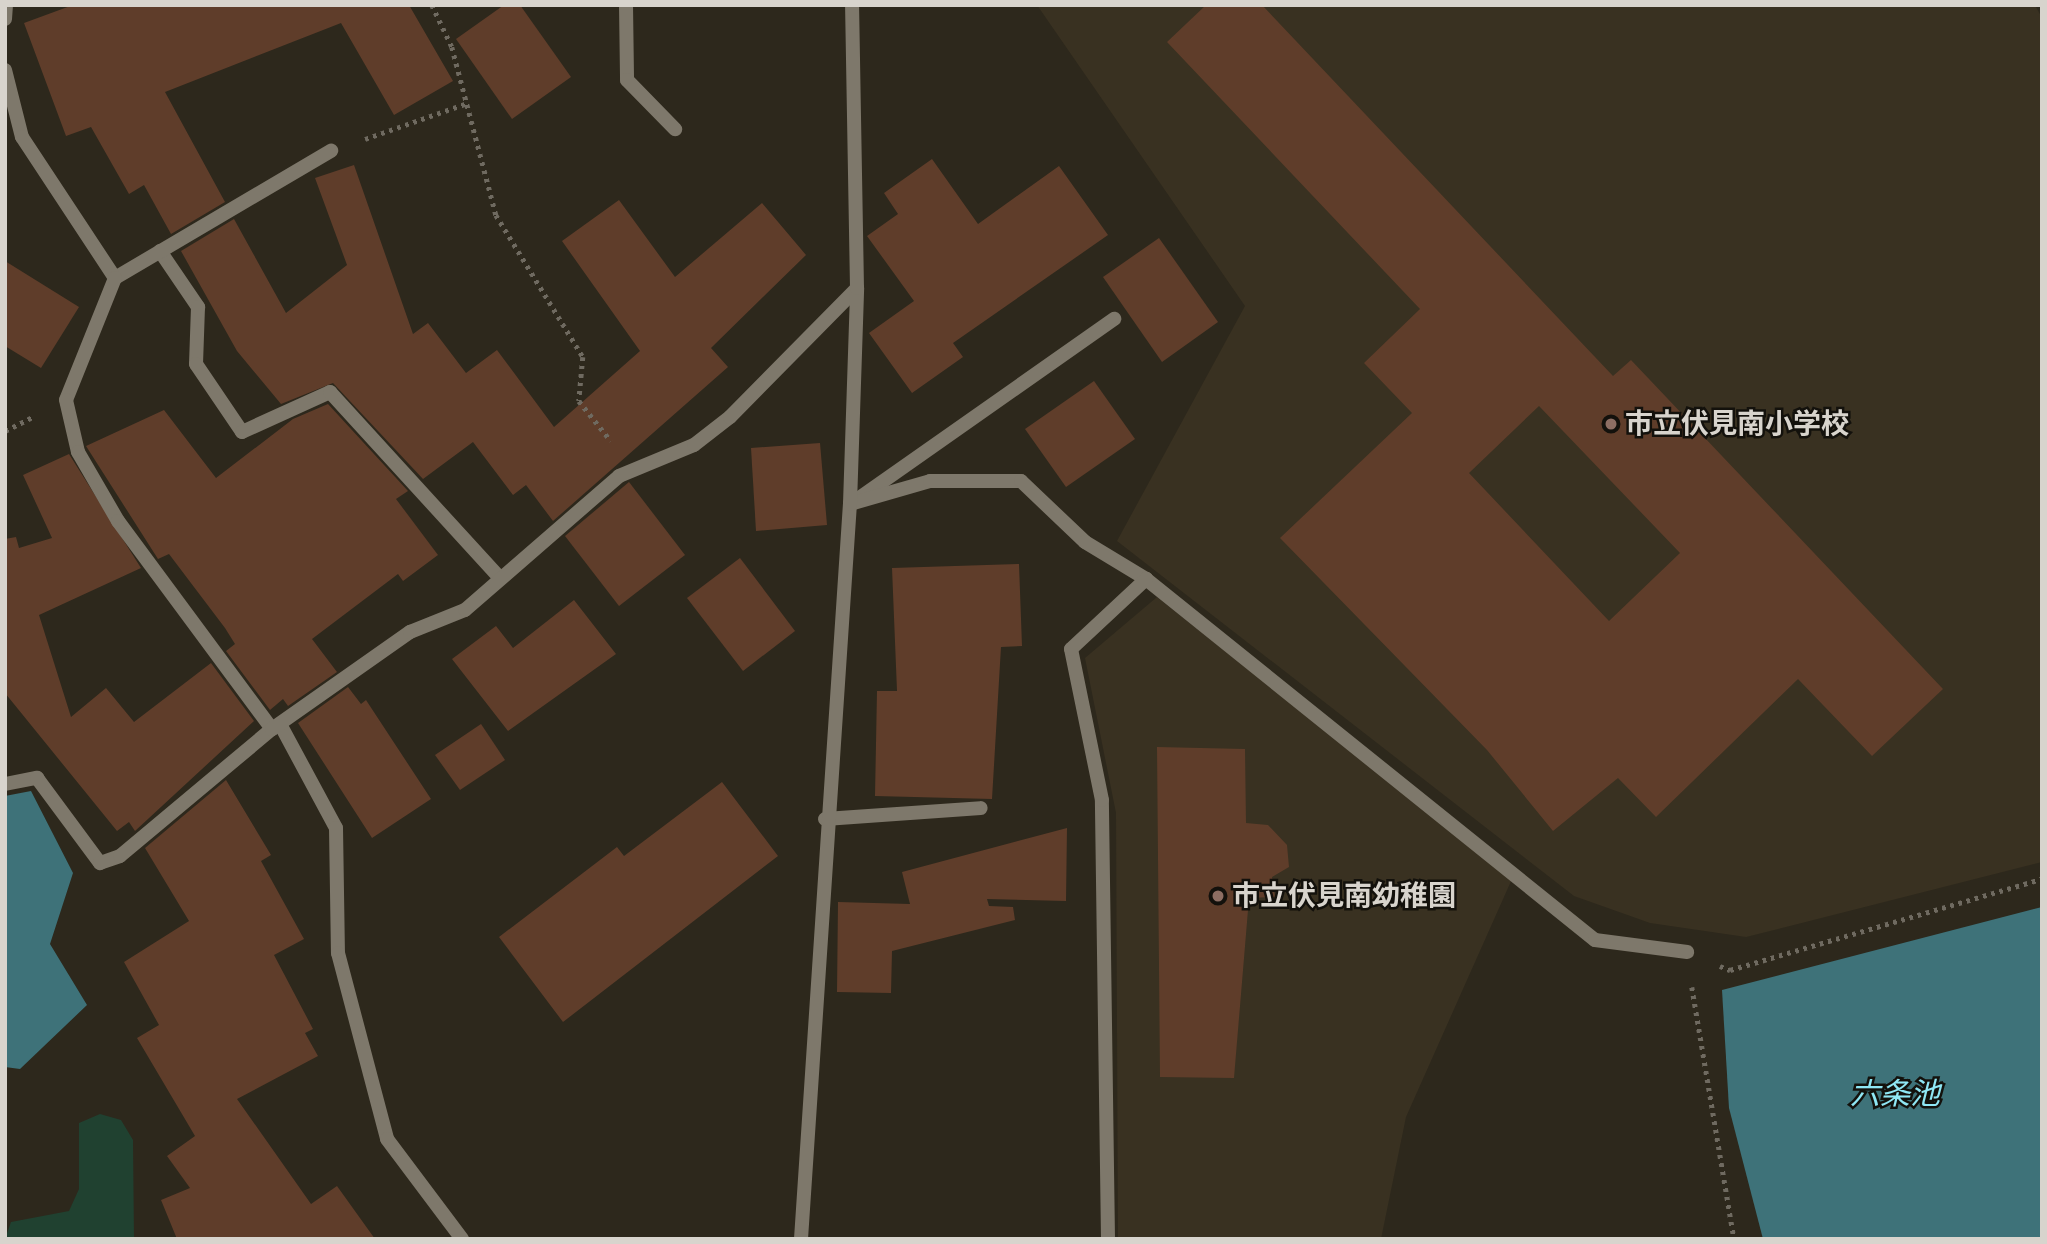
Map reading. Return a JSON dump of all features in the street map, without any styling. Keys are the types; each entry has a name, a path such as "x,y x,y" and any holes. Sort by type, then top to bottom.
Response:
{"street":[{"path":"5,19 6,5"},
{"path":"626,5 627,80 675,129"},
{"path":"801,1239 825,819 850,504 857,288 852,5"},
{"path":"5,70 22,137 115,278"},
{"path":"331,151 115,278 66,400 78,452 118,521 276,727 336,828 338,953 387,1139 462,1239"},
{"path":"160,251 198,307 196,364 242,432 330,391 500,578"},
{"path":"5,784 37,778 100,863 120,856 276,727 410,632 465,610 500,578 634,470 694,445 730,417 857,288"},
{"path":"850,504 1114,319"},
{"path":"850,504 929,481 1021,481 1085,541 1146,579 1595,940 1687,952"},
{"path":"1108,1239 1102,800 1071,649 1146,579"},
{"path":"825,819 981,808"}],"path":[{"path":"432,5 468,103 496,215 583,357 579,401 634,470"},
{"path":"331,151 468,103"},
{"path":"1687,952 1730,970 2042,879"},
{"path":"1687,952 1726,1219 1734,1239"}],"shaded area":[{"name":"市立伏見南小学校","path":"1037,5 2035,5 2042,18 2042,862 1746,937 1650,923 1574,896 1117,541 1245,306"},
{"path":"1157,597 1512,879 1406,1117 1381,1239 1118,1239 1116,813 1085,658"}],"green space":[{"path":"100,1114 121,1120 133,1140 134,1239 5,1239 11,1222 69,1211 79,1189 79,1123"}],"water":[{"path":"31,791 73,873 50,944 87,1005 20,1069 5,1067 5,796"},
{"name":"六条池","path":"2042,907 2042,1239 1763,1239 1729,1108 1722,990"}],"building":[{"path":"73,5 409,5 453,81 394,115 341,23 165,92 225,202 171,234 144,185 129,194 91,127 66,136 24,23"},
{"path":"504,5 520,5 571,77 512,119 456,39"},
{"path":"1206,5 1262,5 1613,376 1631,360 1943,689 1872,756 1798,679 1656,817 1618,778 1553,831 1487,750 1280,538 1412,413 1364,363 1420,309 1167,42","holes":["1539,406 1680,553 1609,621 1469,473"]},
{"path":"932,159 978,224 1059,166 1108,235 953,343 963,357 912,393 869,333 914,301 867,236 898,214 884,193"},
{"path":"354,165 413,334 428,323 466,373 497,350 554,427 640,351 562,241 619,200 675,277 762,203 806,255 711,348 728,367 553,521 526,485 513,495 473,442 423,479 333,383 281,404 237,351 181,251 234,219 286,313 347,265 315,178"},
{"path":"1159,238 1218,322 1162,362 1103,277"},
{"path":"5,261 79,307 41,368 5,346"},
{"path":"1094,381 1135,439 1066,487 1025,429"},
{"path":"328,404 408,491 396,499 438,555 403,581 398,574 312,639 337,672 288,706 283,699 270,710 226,651 235,644 225,628 169,554 158,559 86,446 164,410 216,478 293,419"},
{"path":"820,443 827,525 756,531 751,448"},
{"path":"69,454 141,568 39,615 71,717 106,688 134,722 211,663 254,721 135,831 129,822 117,831 5,693 5,539 16,537 19,548 52,538 23,475"},
{"path":"629,482 685,555 619,606 565,536"},
{"path":"740,558 795,631 743,671 687,598"},
{"path":"1019,564 1022,646 1001,647 992,799 875,796 877,691 897,691 892,568"},
{"path":"574,600 616,654 508,731 452,659 496,626 513,648"},
{"path":"348,687 361,704 366,700 431,799 372,838 298,723"},
{"path":"481,724 505,760 460,790 435,755"},
{"path":"1157,747 1245,749 1246,823 1268,825 1287,845 1289,867 1272,877 1275,897 1249,898 1234,1078 1160,1077"},
{"path":"226,780 271,855 261,861 304,939 274,955 313,1029 305,1033 318,1056 237,1099 311,1204 337,1186 375,1239 177,1239 161,1200 190,1188 167,1156 195,1136 137,1038 159,1025 124,962 189,921 145,848"},
{"path":"722,782 778,856 563,1022 499,937 617,847 624,856"},
{"path":"1067,828 1066,901 987,899 989,906 1013,907 1015,920 892,951 891,993 837,992 838,902 910,904 902,872"}],"place":[{"name":"市立伏見南小学校","path":"1611,424"},
{"name":"市立伏見南幼稚園","path":"1218,896"}]}
